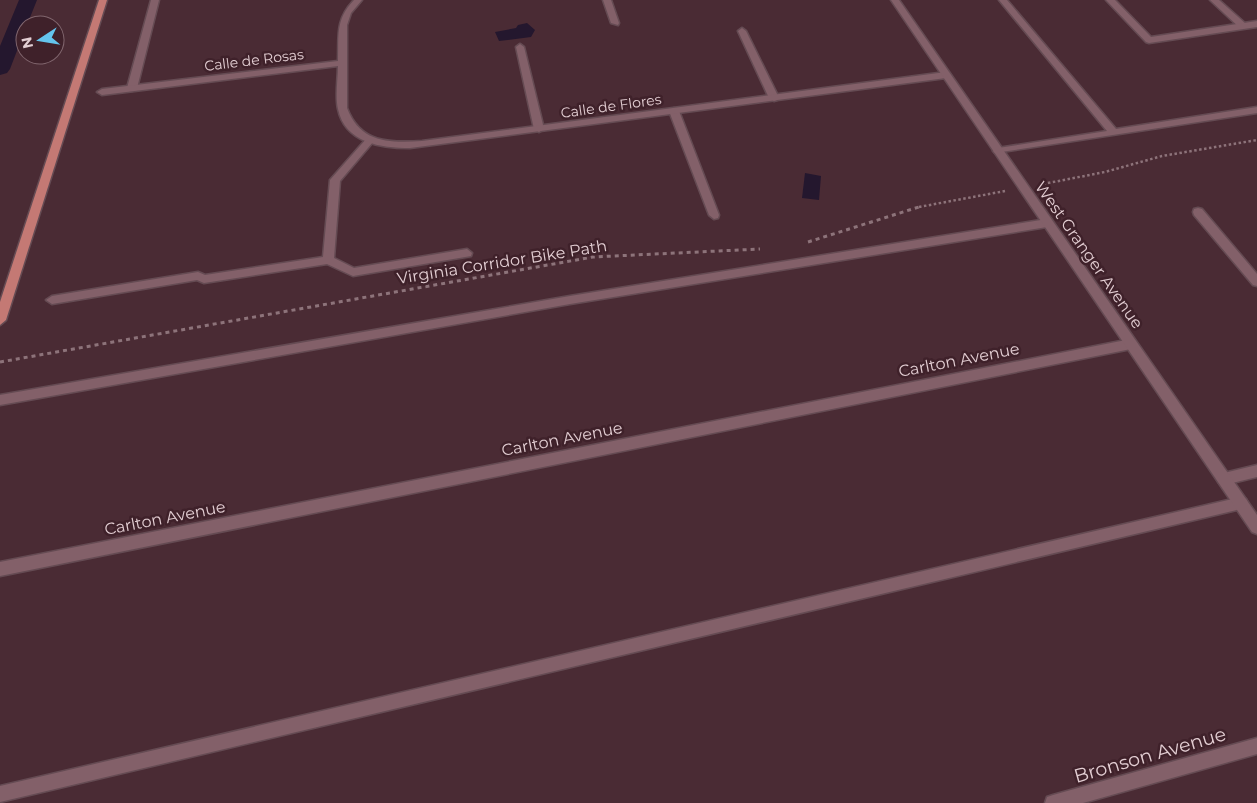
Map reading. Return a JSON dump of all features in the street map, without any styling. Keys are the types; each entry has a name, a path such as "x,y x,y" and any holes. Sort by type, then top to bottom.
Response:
{"main road":[{"path":"0,320 103,0"}],"street":[{"path":"132,88 155,0"},
{"path":"342,63 344,17 358,0"},
{"path":"606,0 615,23"},
{"name":"West Granger Avenue","path":"895,0 1257,527"},
{"path":"1003,0 1114,133"},
{"path":"1110,0 1150,40 1257,24"},
{"path":"1214,0 1243,26"},
{"path":"742,31 774,98"},
{"path":"520,47 539,129"},
{"name":"Calle de Rosas","path":"102,92 342,63"},
{"name":"Calle de Flores","path":"342,63 342,108 344,118 359,134 370,140 387,145 412,145 946,75"},
{"path":"998,151 1257,110"},
{"path":"674,111 714,215"},
{"path":"328,260 335,180 370,140"},
{"path":"1198,212 1257,282"},
{"path":"0,400 570,300 1047,223"},
{"path":"52,300 198,276 204,279 328,260 353,272 467,253"},
{"name":"Carlton Avenue","path":"0,569 1131,344"},
{"path":"1224,479 1257,471"},
{"path":"0,794 1241,503"},
{"name":"Bronson Avenue","path":"1053,803 1257,746"}],"path":[{"path":"1041,184 1105,172 1162,156 1257,140"},
{"path":"803,243 856,228 924,205 1006,191"},
{"name":"Virginia Corridor Bike Path","path":"0,362 593,257 768,248"}],"shaded area":[{"path":"527,23 535,30 531,37 499,41 495,32 516,28 518,25"},
{"path":"805,173 821,176 819,200 802,198"}],"waterway":[{"path":"0,69 28,0"}]}
